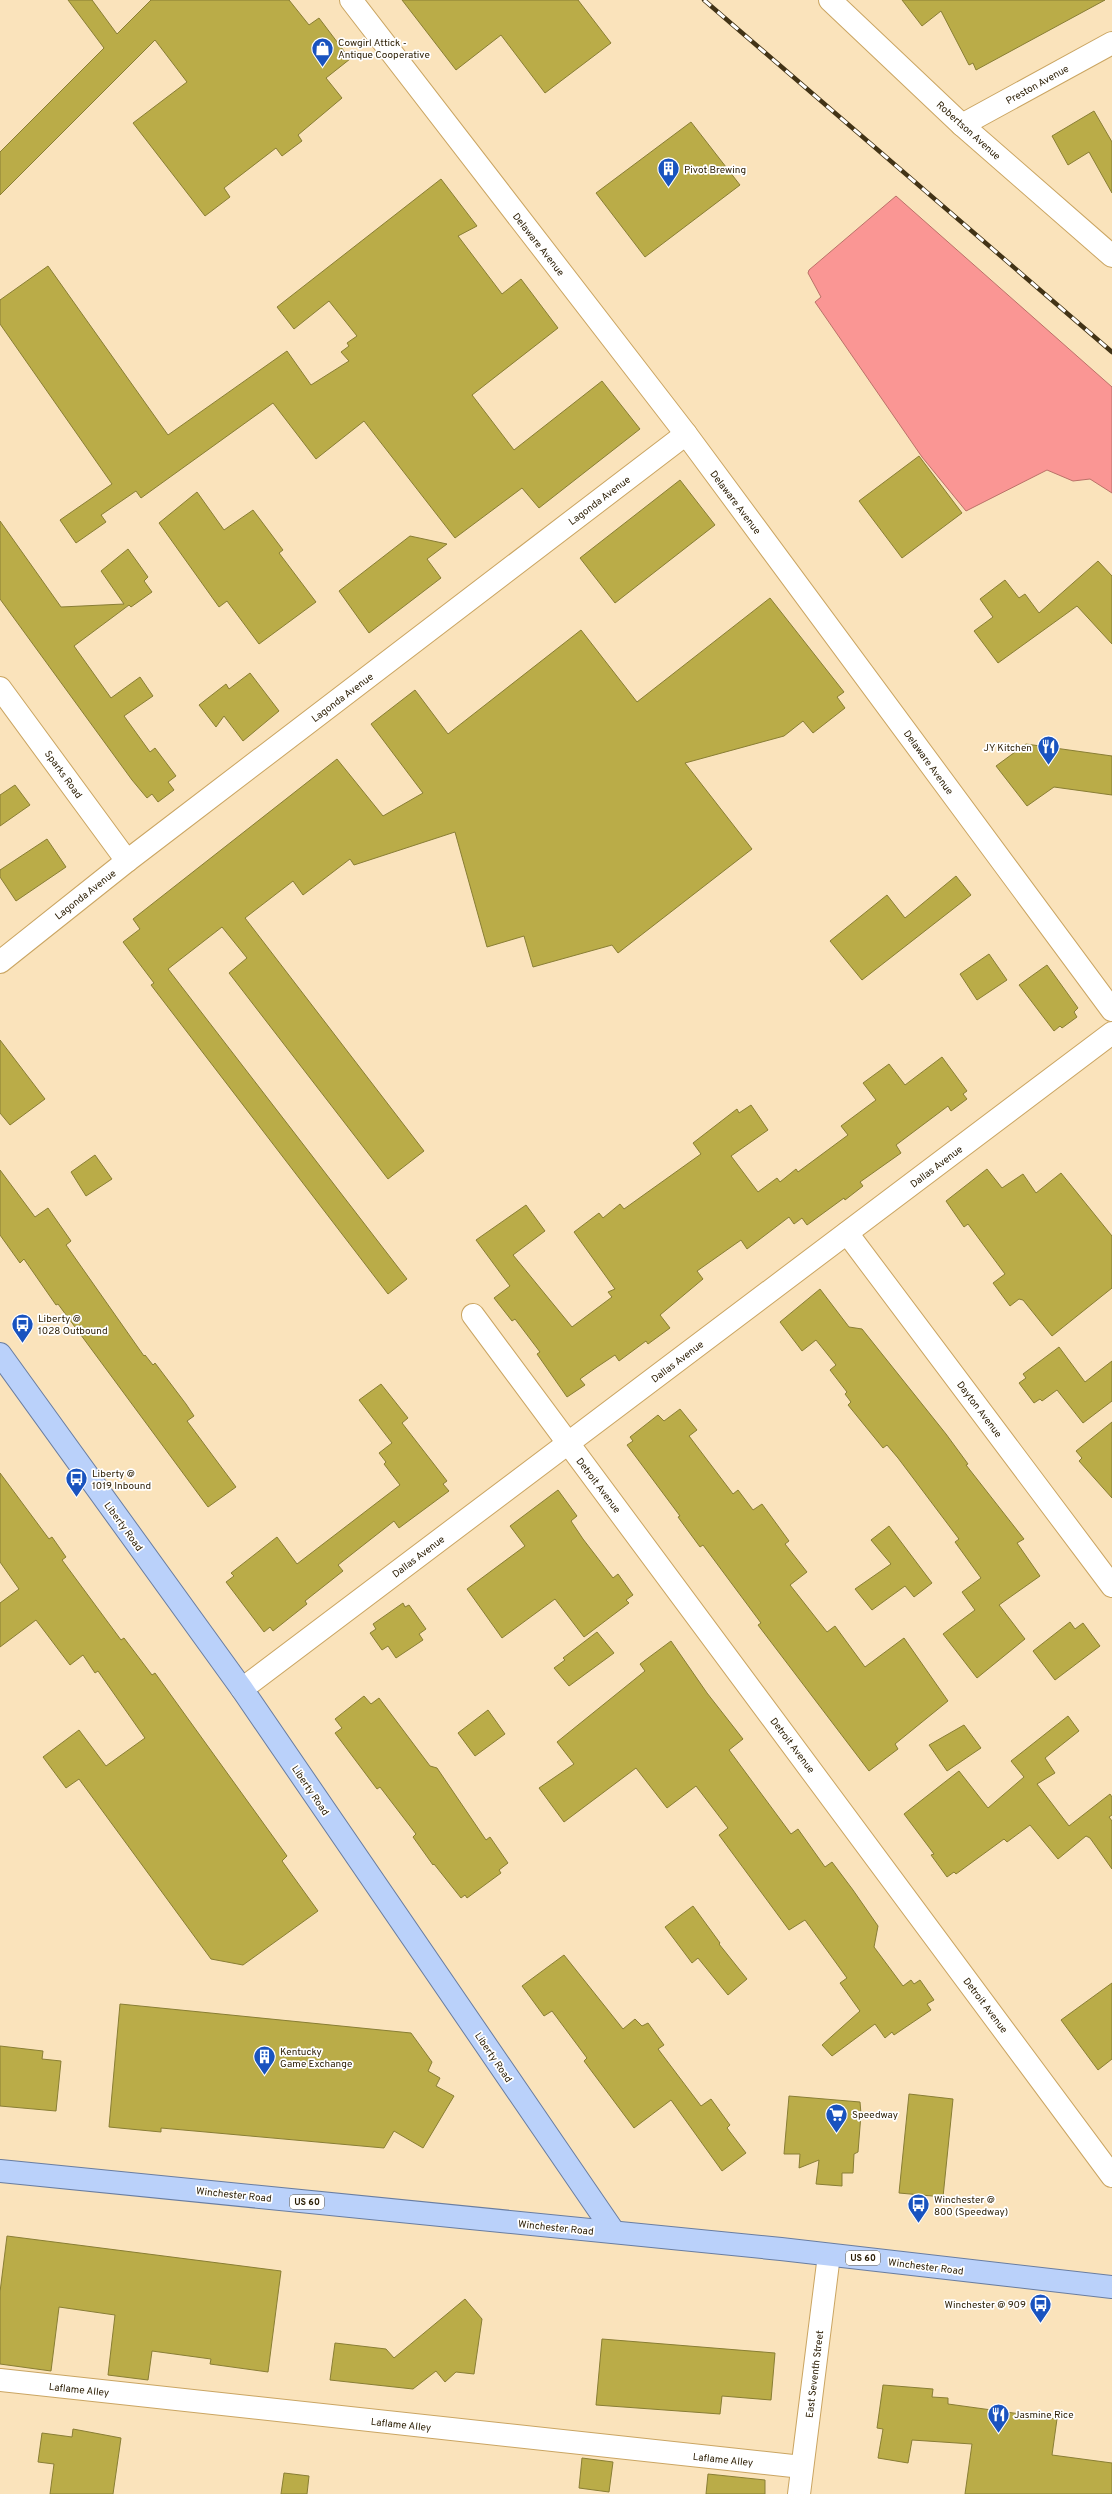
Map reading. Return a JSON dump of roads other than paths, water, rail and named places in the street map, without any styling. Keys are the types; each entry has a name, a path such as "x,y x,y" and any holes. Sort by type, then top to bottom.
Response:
{"main road":[{"name":"Liberty Road","path":"0,1354 242,1689 614,2232"},
{"name":"Winchester Road","path":"0,2171 614,2232 1112,2287"}],"street":[{"name":"Delaware Avenue","path":"351,0 686,434 1112,1010"},
{"name":"Robertson Avenue","path":"830,0 962,125 1112,256"},
{"name":"Preston Avenue","path":"962,125 1112,43"},
{"name":"Lagonda Avenue","path":"0,962 127,861 686,434"},
{"name":"Sparks Road","path":"0,688 127,861"},
{"name":"Dallas Avenue","path":"242,1689 1112,1033"},
{"name":"Dayton Avenue","path":"847,1233 1112,1586"},
{"name":"Detroit Avenue","path":"473,1315 1112,2176"},
{"name":"East Seventh Street","path":"799,2494 829,2255"},
{"name":"Laflame Alley","path":"0,2380 802,2467"}],"railway":[{"path":"704,0 1112,352"}],"place":[{"name":"Cowgirl Attick - Antique Cooperative","path":"322,68"},
{"name":"Pivot Brewing","path":"668,188"},
{"name":"JY Kitchen","path":"1048,766"},
{"name":"Liberty @ 1028 Outbound","path":"23,1344"},
{"name":"Liberty @ 1019 Inbound","path":"76,1498"},
{"name":"Kentucky Game Exchange","path":"264,2076"},
{"name":"Speedway","path":"837,2134"},
{"name":"Winchester @ 800 (Speedway)","path":"918,2224"},
{"name":"Winchester @ 909","path":"1041,2324"},
{"name":"Jasmine Rice","path":"998,2434"}]}
